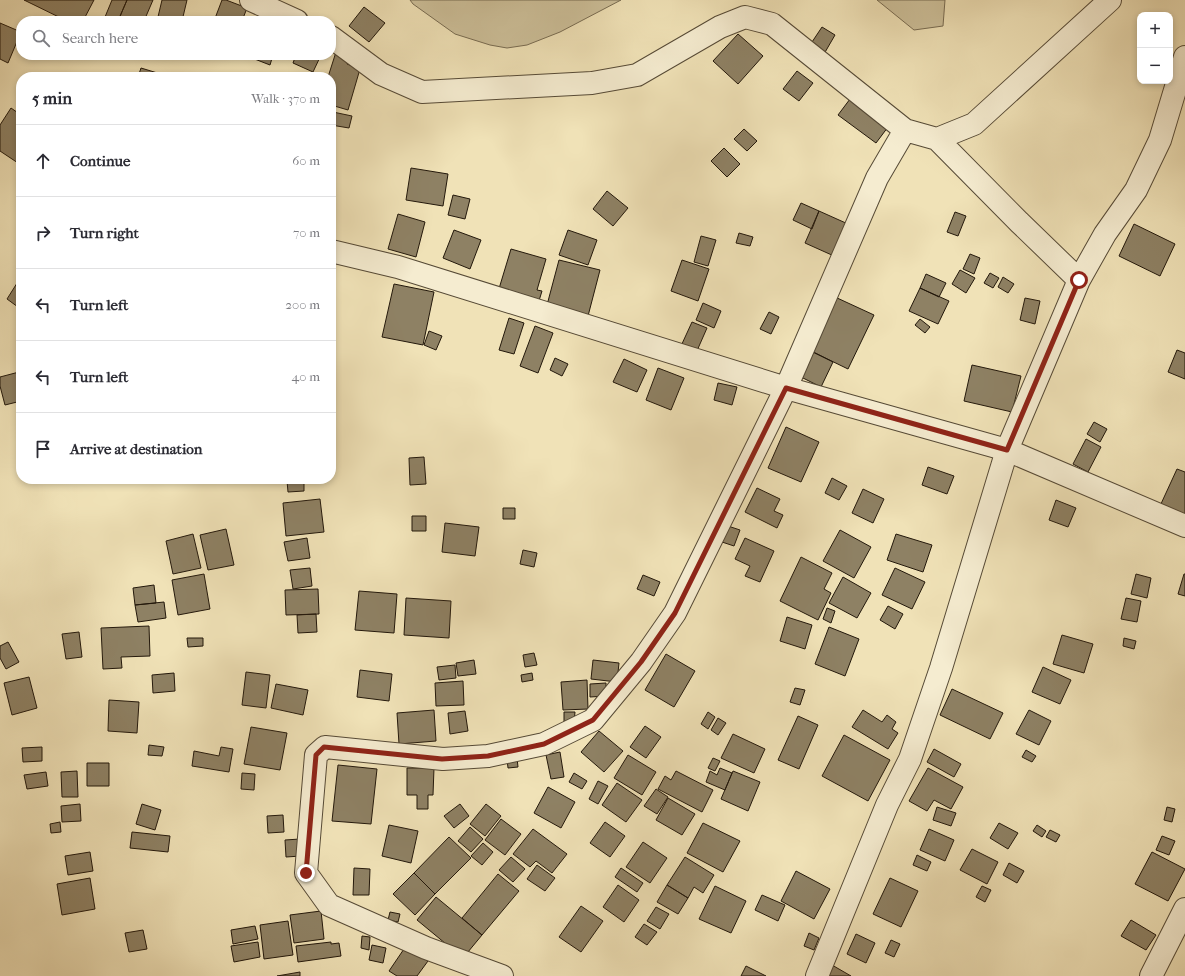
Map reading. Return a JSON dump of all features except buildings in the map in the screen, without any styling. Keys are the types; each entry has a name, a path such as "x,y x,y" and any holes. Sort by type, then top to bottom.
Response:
{"street":[{"path":"251,0 286,16"},
{"path":"937,139 974,124 1110,0"},
{"path":"336,40 381,74 422,92 592,83 636,75 720,27 745,17 772,24 905,130 937,139 1079,280"},
{"path":"817,976 887,805 910,759 941,668 1007,450 1079,280 1105,234 1136,190 1160,140 1185,58"},
{"path":"502,976 426,948 329,905 306,873 316,755 324,747 442,759 488,756 544,744 593,720 641,662 675,613 786,388 877,178 905,130"},
{"path":"336,252 398,267 786,388 1007,450 1185,526"},
{"path":"1151,976 1185,909"}],"shaded area":[{"path":"410,0 621,0 560,32 527,45 507,48 490,45 455,34 413,4"},
{"path":"877,0 945,0 943,26 914,30"}],"route":[{"path":"306,873 316,755 324,747 442,759 488,756 544,744 593,720 641,662 675,613 786,388 1007,450 1079,280"}]}
